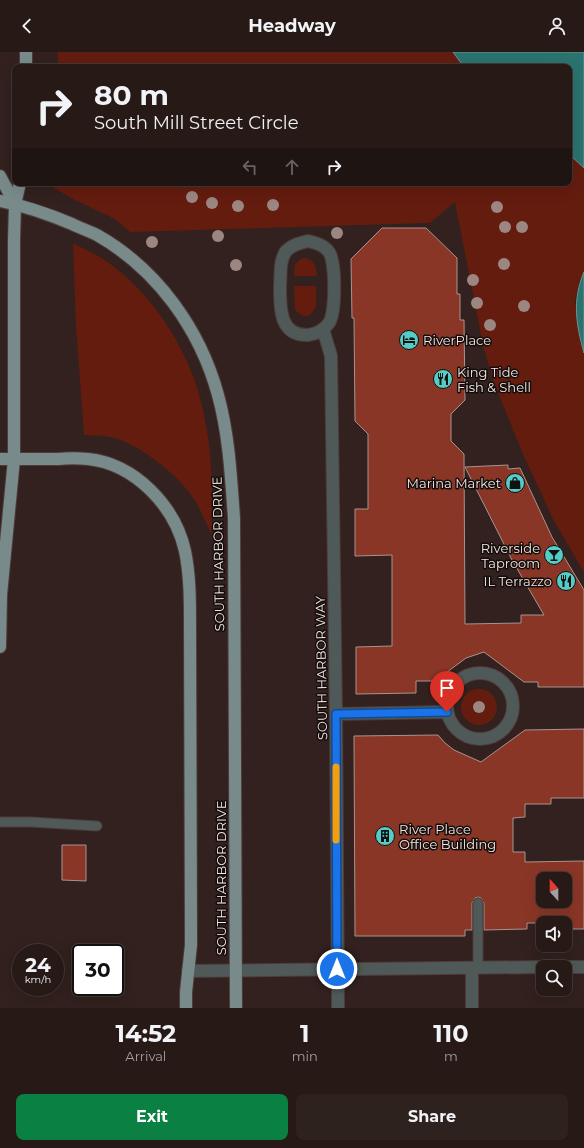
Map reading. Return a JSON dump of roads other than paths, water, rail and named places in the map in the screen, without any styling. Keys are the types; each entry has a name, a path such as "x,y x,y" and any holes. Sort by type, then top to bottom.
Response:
{"main road":[{"path":"26,52 26,64"},
{"path":"0,176 15,204"},
{"path":"0,647 1,595 14,459 14,241 15,204 19,186"},
{"name":"SOUTH HARBOR DRIVE","path":"0,201 40,211 96,234 116,247 146,272 168,296 191,329 206,360 218,394 230,465 234,518 236,1008"},
{"path":"0,459 88,459 109,463 133,475 160,500 171,516 180,534 185,551 188,574 190,624 191,945 186,1008"}],"street":[{"path":"308,241 323,246 329,252 333,260 332,315 329,323 323,329 316,333 307,335 299,333 291,329 281,316 280,274 282,259 292,246 300,242 308,241"},
{"name":"SOUTH HARBOR WAY","path":"323,329 331,356 338,1008"},
{"path":"480,673 492,675 504,683 511,693 513,706 511,720 502,731 491,738 477,740 466,737 457,731 450,722 447,712 447,700 451,690 458,681 468,675 480,673"},
{"path":"336,714 447,712"},
{"path":"188,970 536,967"},
{"path":"572,967 584,967"},
{"path":"472,1008 475,968"}],"lane":[{"path":"0,822 30,822 97,826"},
{"path":"475,968 478,903"}],"water":[{"path":"453,52 584,52 584,168 572,157 572,64 462,64"},
{"path":"584,272 584,353 576,312 580,282"}],"place":[{"name":"RiverPlace","path":"409,340"},
{"name":"King Tide Fish & Shell","path":"443,379"},
{"name":"Marina Market","path":"515,483"},
{"name":"Riverside Taproom","path":"554,555"},
{"name":"IL Terrazzo","path":"566,581"},
{"name":"River Place Office Building","path":"385,836"}]}
